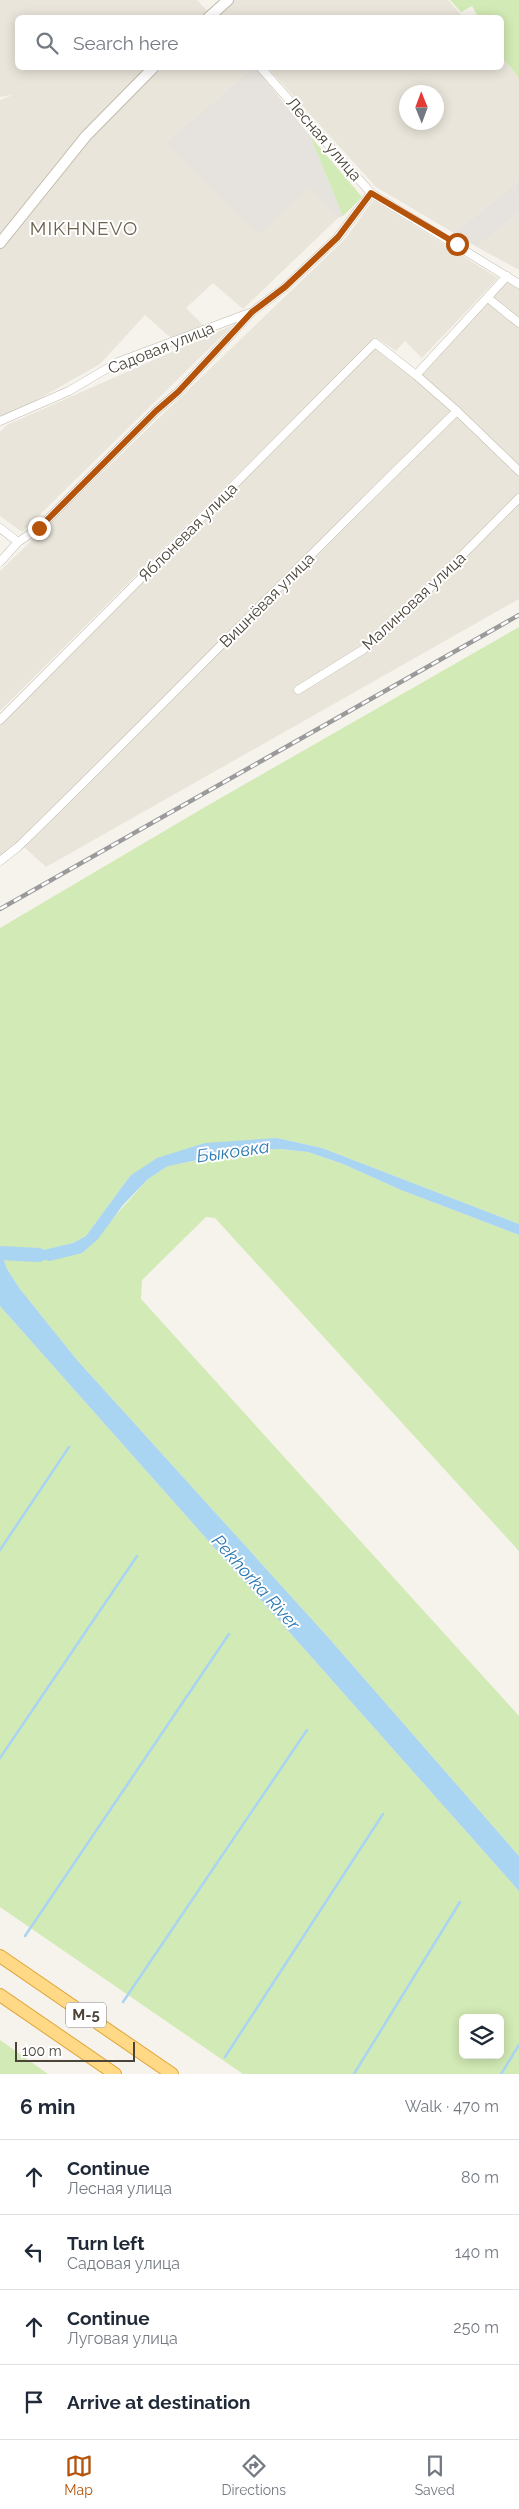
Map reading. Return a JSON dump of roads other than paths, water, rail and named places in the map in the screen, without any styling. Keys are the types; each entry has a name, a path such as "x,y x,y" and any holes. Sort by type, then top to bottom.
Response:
{"highway":[{"name":"М-5","path":"0,1956 172,2074"},
{"name":"М-5","path":"0,1995 115,2074"}],"street":[{"path":"214,15 228,0"},
{"path":"0,243 86,136 151,70"},
{"name":"Лесная улица","path":"263,70 371,193 519,284"},
{"name":"Садовая улица","path":"0,421 69,391 118,362 252,312 285,287 338,237 371,193"},
{"path":"507,276 416,375 457,411 519,471"},
{"path":"488,298 519,323"},
{"path":"0,562 18,542 39,528 156,411 178,392 252,312"},
{"name":"Яблоневая улица","path":"0,720 375,343 416,375"},
{"name":"Вишнёвая улица","path":"0,861 18,847 166,703 380,485 457,411"},
{"name":"Малиновая улица","path":"298,690 364,649 399,620 519,498"},
{"path":"0,528 18,542"}],"water":[{"path":"277,1138 322,1148 519,1224 519,1235 401,1190 343,1164 308,1152 280,1149 247,1150 168,1166 148,1179 123,1205 98,1239 82,1253 50,1261 22,1255 73,1243 86,1236 130,1176 157,1158 205,1143"},
{"name":"Pekhorka River","path":"0,1248 7,1269 20,1289 77,1360 327,1636 519,1856 519,1891 0,1306"}],"waterway":[{"name":"Быковка","path":"0,1253 39,1255"},
{"path":"0,1550 69,1447"},
{"path":"0,1758 137,1556"},
{"path":"25,1936 229,1634"},
{"path":"123,2002 307,1730"},
{"path":"225,2057 383,1814"},
{"path":"354,2074 460,1902"},
{"path":"501,2074 519,2045"}],"railway":[{"path":"0,909 519,615"}],"district":[{"name":"MIKHNEVO","path":"84,228"}]}
